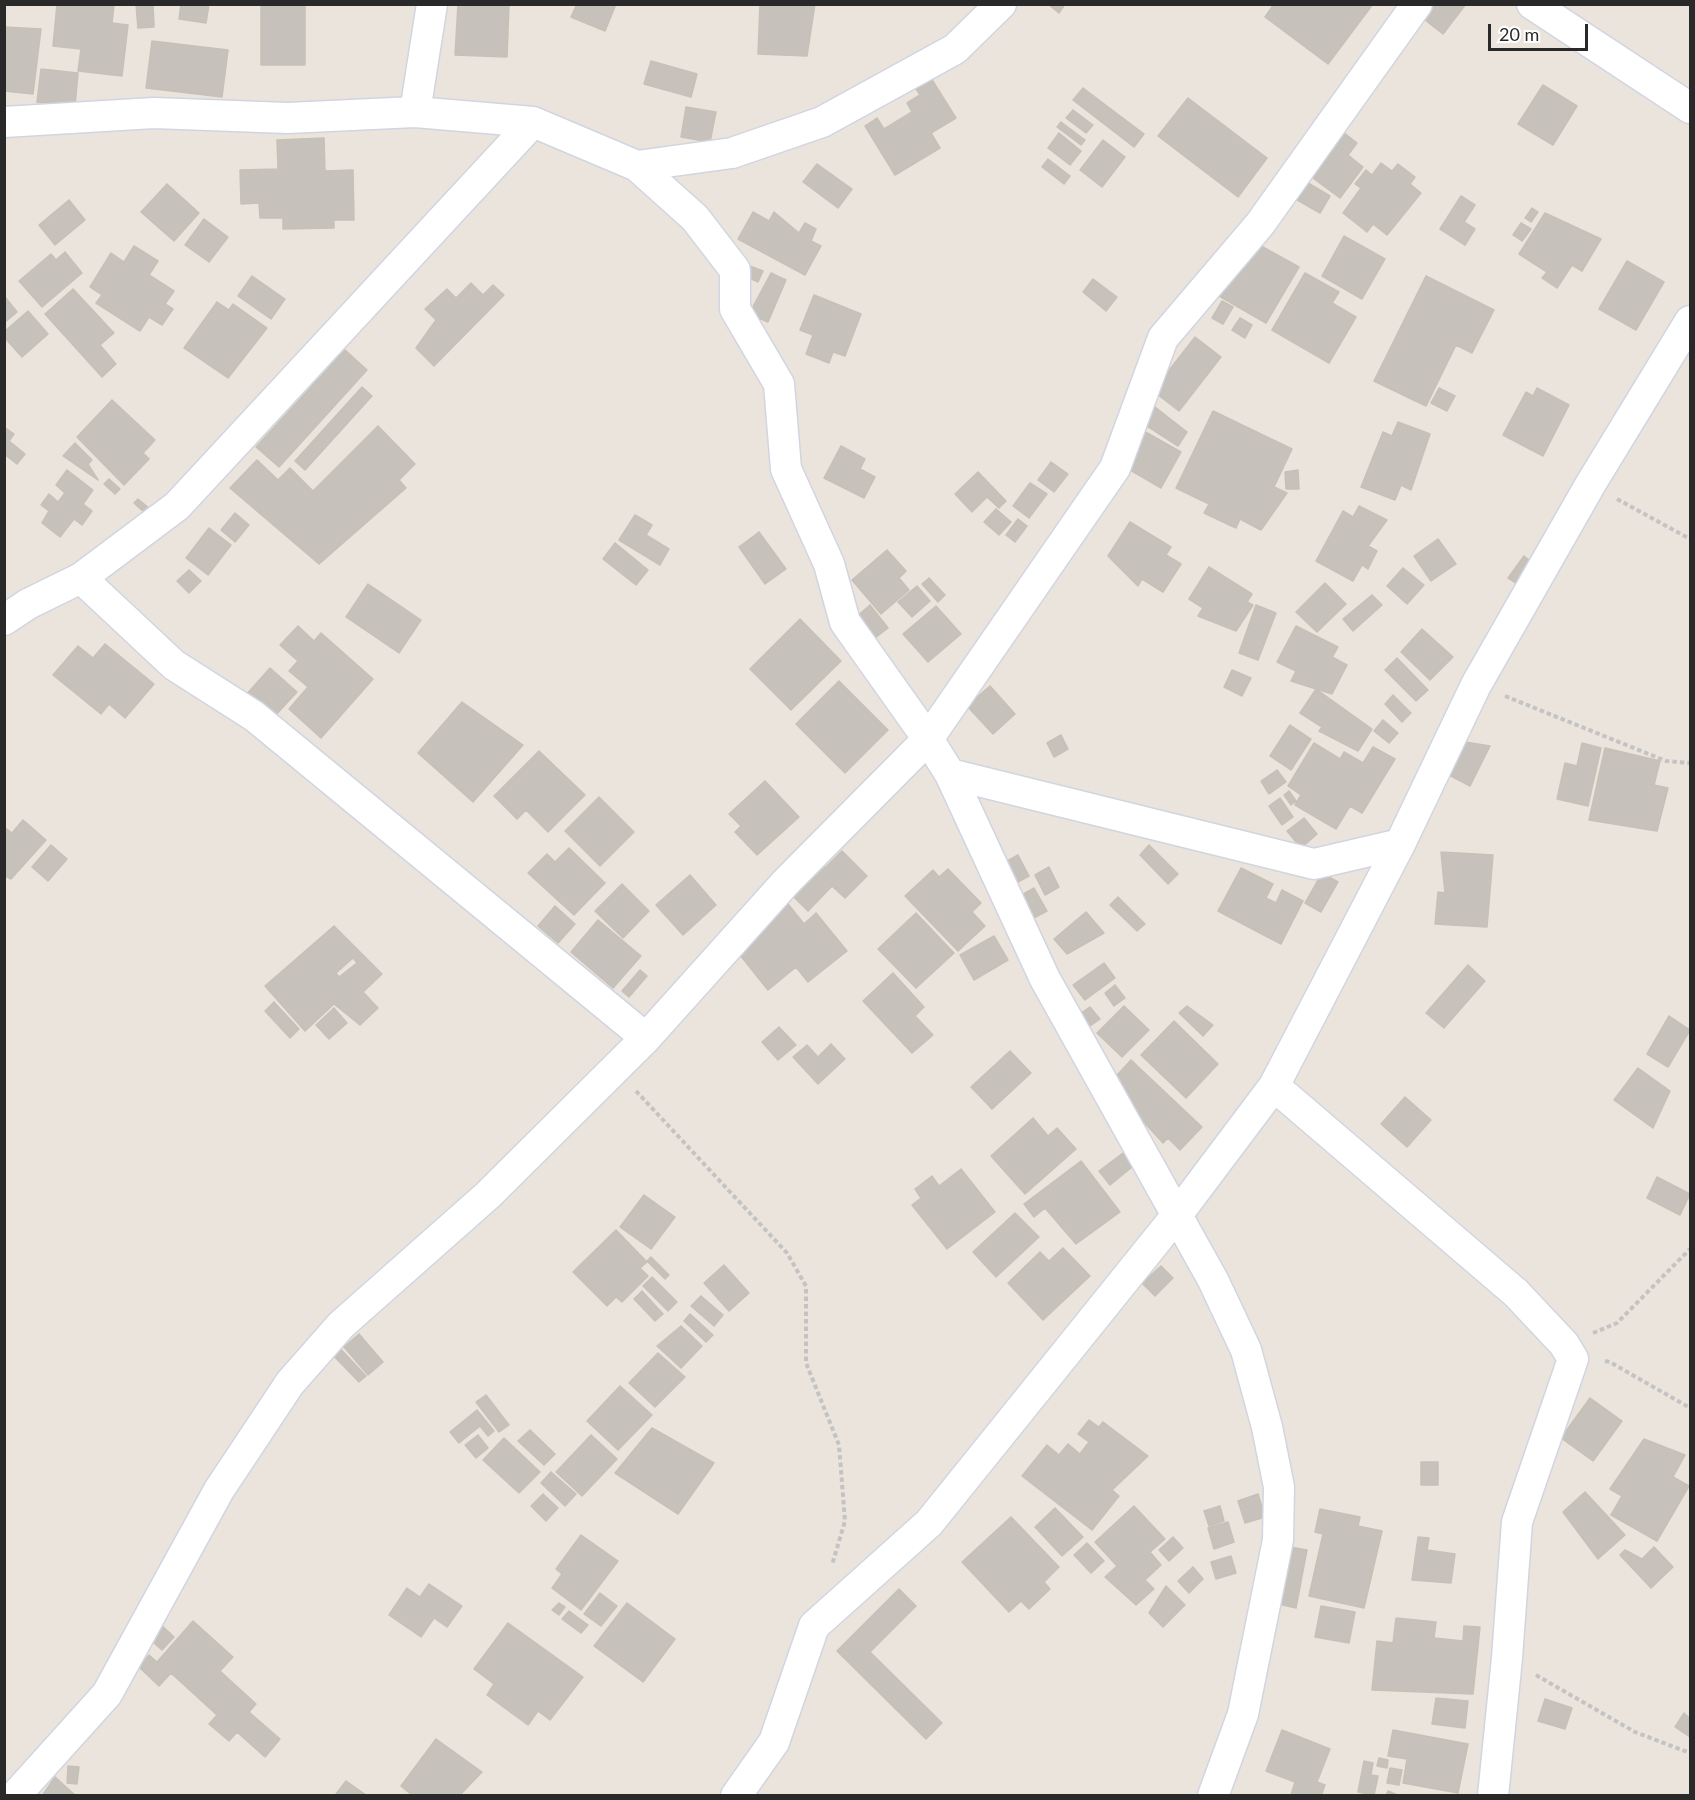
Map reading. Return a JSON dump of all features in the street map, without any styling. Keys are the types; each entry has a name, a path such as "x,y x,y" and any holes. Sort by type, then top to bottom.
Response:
{"street":[{"path":"415,112 432,4"},
{"path":"637,166 732,153 822,122 955,49 1000,4"},
{"path":"15,1796 107,1694 219,1491 290,1383 340,1325 488,1195 615,1069 646,1038 786,882 928,739 1115,468 1162,338 1260,224 1417,4"},
{"path":"1532,4 1690,108"},
{"path":"4,122 154,113 288,118 415,112 534,122 637,166 695,218 735,270 735,309 779,384 786,469 829,564 845,622 950,774 1045,979 1213,1280 1246,1350 1267,1427 1279,1487 1278,1540 1243,1714 1213,1796"},
{"path":"4,620 28,604 81,578 177,506 534,122"},
{"path":"736,1796 774,1742 814,1626 929,1523 1177,1215 1274,1086 1400,844 1476,685 1590,485 1690,321"},
{"path":"81,578 174,665 254,716 598,1002 646,1038"},
{"path":"950,774 1314,864 1400,844"},
{"path":"1274,1086 1516,1293 1569,1352 1517,1522 1507,1658 1493,1796"}],"path":[{"path":"1590,485 1690,539"},
{"path":"1476,685 1666,761 1690,763"},
{"path":"615,1069 787,1253 806,1286 806,1363 839,1445 845,1521 829,1573"},
{"path":"1569,1352 1617,1323 1690,1249"},
{"path":"1569,1352 1610,1362 1690,1408"},
{"path":"1507,1658 1635,1732 1690,1753"}],"building":[{"path":"57,4 114,4 112,23 128,25 122,76 78,71 81,49 53,46"},
{"path":"136,4 153,4 154,27 138,28"},
{"path":"181,4 209,4 206,23 179,19"},
{"path":"261,4 305,4 305,65 261,65"},
{"path":"458,4 509,4 507,57 455,55"},
{"path":"577,4 616,4 605,31 571,17"},
{"path":"760,4 815,4 807,56 758,54"},
{"path":"1048,4 1065,4 1059,13"},
{"path":"1274,4 1373,4 1328,64 1265,17"},
{"path":"1421,4 1466,4 1443,34 1415,12"},
{"path":"4,27 41,29 33,94 4,91"},
{"path":"152,41 228,50 222,97 146,88"},
{"path":"651,61 697,74 691,97 644,84"},
{"path":"41,69 78,73 75,106 37,102"},
{"path":"929,75 956,118 931,133 940,148 895,175 865,126 877,118 884,129 912,112 907,103 920,95 913,84"},
{"path":"1543,85 1577,106 1553,145 1518,124"},
{"path":"1083,88 1144,134 1134,147 1073,100"},
{"path":"1188,98 1267,158 1238,197 1158,136"},
{"path":"686,107 716,112 710,142 681,137"},
{"path":"1073,110 1093,125 1086,133 1066,118"},
{"path":"1061,122 1085,140 1081,145 1057,127"},
{"path":"1339,129 1357,143 1348,155 1363,167 1340,198 1306,173"},
{"path":"1059,133 1081,151 1070,165 1048,148"},
{"path":"324,138 325,171 353,170 354,220 334,220 334,228 283,229 283,218 260,218 259,203 241,204 240,170 278,169 277,140"},
{"path":"1103,140 1125,157 1102,187 1080,170"},
{"path":"1048,159 1070,176 1064,184 1042,167"},
{"path":"1381,163 1392,171 1398,164 1415,177 1410,184 1421,193 1387,235 1373,224 1367,232 1343,213 1361,188 1355,184 1366,170 1372,175"},
{"path":"817,164 852,189 838,208 803,182"},
{"path":"1298,177 1330,196 1320,213 1287,194"},
{"path":"167,184 199,213 174,241 141,212"},
{"path":"1461,196 1475,205 1464,222 1475,229 1465,245 1440,229"},
{"path":"69,200 85,220 55,245 39,225"},
{"path":"1532,208 1538,212 1531,222 1525,218"},
{"path":"753,212 769,221 774,212 799,233 805,223 816,229 811,241 821,246 805,275 738,239"},
{"path":"1545,213 1601,239 1582,271 1572,265 1557,288 1542,278 1547,272 1519,254"},
{"path":"204,219 228,237 209,262 185,245"},
{"path":"1521,223 1531,229 1522,241 1513,235"},
{"path":"1344,236 1385,259 1362,299 1322,276"},
{"path":"1252,241 1299,267 1266,323 1219,296"},
{"path":"134,246 158,261 149,275 174,291 165,304 173,309 162,325 149,317 140,331 96,303 102,295 90,287 111,253 124,262"},
{"path":"65,252 82,273 42,307 19,281 51,254 56,260"},
{"path":"1627,261 1664,282 1636,330 1599,309"},
{"path":"747,265 763,271 758,282 743,275"},
{"path":"771,273 786,280 768,322 749,314"},
{"path":"1305,273 1339,292 1332,303 1356,317 1329,363 1272,330"},
{"path":"252,276 285,299 271,319 238,296"},
{"path":"1426,276 1494,310 1472,353 1456,345 1426,406 1374,381"},
{"path":"1093,279 1117,297 1106,311 1083,292"},
{"path":"471,283 483,295 493,285 504,295 434,366 416,348 436,320 425,309 447,289 456,298"},
{"path":"73,289 114,333 100,345 116,364 102,377 45,314"},
{"path":"814,295 861,314 845,356 833,352 829,363 806,354 813,335 800,330"},
{"path":"4,297 17,312 4,323"},
{"path":"1222,301 1233,307 1223,324 1212,318"},
{"path":"217,302 229,310 233,304 267,328 228,378 184,348"},
{"path":"28,311 48,334 22,357 4,337 4,332"},
{"path":"1240,318 1252,325 1245,338 1232,330"},
{"path":"1195,337 1221,357 1179,411 1153,391"},
{"path":"345,350 367,370 279,467 256,447"},
{"path":"362,387 372,396 305,470 295,461"},
{"path":"1439,388 1455,396 1447,411 1431,403"},
{"path":"1537,388 1569,405 1543,456 1503,435 1526,392 1533,396"},
{"path":"112,400 155,440 143,453 149,459 124,485 77,437"},
{"path":"1155,407 1187,432 1178,446 1144,424"},
{"path":"1213,411 1292,449 1274,487 1287,493 1261,530 1240,519 1236,528 1204,513 1209,504 1176,488"},
{"path":"1398,422 1430,434 1411,490 1401,485 1395,500 1361,487 1383,432 1392,436"},
{"path":"378,426 415,464 399,480 406,488 319,564 230,488 257,460 278,480 290,468 313,491"},
{"path":"4,427 14,434 9,441 25,454 17,464 4,454"},
{"path":"1140,429 1181,452 1161,488 1120,464"},
{"path":"75,443 92,460 88,464 98,480 63,456"},
{"path":"841,446 865,459 860,469 875,477 864,498 824,478"},
{"path":"1051,462 1068,474 1054,492 1038,480"},
{"path":"67,470 93,490 83,504 92,511 82,525 74,519 60,537 42,523 49,511 41,505 49,494 58,502 65,493 56,485"},
{"path":"1298,470 1299,489 1286,489 1285,472"},
{"path":"978,472 1006,501 999,508 987,497 972,512 955,494"},
{"path":"109,479 120,489 115,494 104,484"},
{"path":"1030,483 1047,494 1029,518 1013,506"},
{"path":"138,499 150,509 146,514 134,503"},
{"path":"1359,506 1387,520 1368,546 1377,551 1368,569 1362,565 1353,581 1316,561 1343,511 1353,517"},
{"path":"996,509 1011,522 999,535 984,522"},
{"path":"235,513 249,525 235,542 221,530"},
{"path":"635,515 652,525 646,535 669,549 660,565 619,540"},
{"path":"1018,519 1027,526 1015,542 1006,535"},
{"path":"1130,522 1171,547 1166,555 1181,564 1163,592 1142,579 1138,586 1108,556"},
{"path":"209,528 231,545 208,575 186,558"},
{"path":"759,532 786,569 765,584 739,547"},
{"path":"1438,539 1456,564 1431,581 1414,556"},
{"path":"615,543 648,570 636,585 603,559"},
{"path":"887,550 906,571 899,578 909,590 881,614 852,580"},
{"path":"1524,556 1538,567 1523,588 1508,578"},
{"path":"1209,567 1252,594 1247,602 1253,605 1236,631 1198,616 1203,608 1189,599"},
{"path":"1403,568 1424,585 1407,604 1387,586"},
{"path":"189,570 201,581 189,593 177,581"},
{"path":"929,578 945,595 938,602 922,584"},
{"path":"1325,583 1346,604 1317,632 1296,612"},
{"path":"368,584 421,620 399,653 346,617"},
{"path":"917,586 930,601 912,617 898,602"},
{"path":"1372,595 1382,605 1353,631 1343,619"},
{"path":"870,605 888,628 871,641 854,619"},
{"path":"1256,605 1276,613 1258,660 1239,653"},
{"path":"936,606 961,634 928,662 903,634"},
{"path":"800,619 841,661 791,710 750,669"},
{"path":"298,626 314,641 321,633 373,679 321,738 289,709 308,687 289,671 298,661 280,645"},
{"path":"1296,626 1338,647 1332,657 1347,665 1332,694 1291,681 1296,671 1277,662"},
{"path":"1422,629 1453,657 1430,680 1401,652"},
{"path":"105,644 154,684 125,718 109,704 101,714 53,675 78,646 93,658"},
{"path":"1397,658 1428,690 1416,701 1385,670"},
{"path":"270,668 297,692 273,718 246,695"},
{"path":"1232,670 1251,678 1242,696 1224,687"},
{"path":"839,681 888,730 845,773 796,724"},
{"path":"990,686 1015,714 993,734 967,706"},
{"path":"1316,689 1372,729 1358,751 1319,731 1322,727 1300,713"},
{"path":"1393,695 1411,713 1402,722 1385,704"},
{"path":"462,702 523,745 473,802 418,753"},
{"path":"1383,720 1398,733 1389,743 1374,731"},
{"path":"1290,725 1311,739 1291,770 1270,756"},
{"path":"1061,735 1068,749 1054,757 1047,743"},
{"path":"1465,742 1490,746 1470,786 1449,775"},
{"path":"1314,743 1340,759 1344,752 1363,763 1373,747 1395,759 1362,813 1350,806 1336,829 1295,805 1301,795 1288,786"},
{"path":"1582,743 1601,748 1588,806 1557,799 1565,763 1577,766"},
{"path":"1605,748 1660,761 1654,785 1668,788 1657,831 1589,820"},
{"path":"539,751 585,795 548,832 526,810 517,819 494,796"},
{"path":"1277,770 1286,782 1269,794 1261,781"},
{"path":"765,781 799,817 757,855 735,832 741,826 729,814"},
{"path":"1289,791 1296,801 1291,805 1284,795"},
{"path":"599,797 634,832 600,866 565,831"},
{"path":"1280,798 1293,817 1282,825 1269,806"},
{"path":"1304,818 1317,834 1301,848 1287,831"},
{"path":"23,820 46,840 11,879 4,875 4,827 12,833"},
{"path":"51,845 67,859 48,881 32,867"},
{"path":"1149,845 1178,874 1168,884 1140,855"},
{"path":"569,848 605,883 574,915 528,873 547,854 555,862"},
{"path":"842,851 867,876 845,898 832,886 808,911 788,891 818,861 825,868"},
{"path":"1441,852 1493,855 1487,927 1435,924 1438,892 1445,893"},
{"path":"1018,855 1029,876 1014,884 1002,864"},
{"path":"1049,867 1059,887 1045,895 1035,875"},
{"path":"1241,868 1273,884 1266,898 1276,903 1282,890 1303,901 1281,944 1218,911"},
{"path":"948,869 981,903 972,912 985,926 958,951 905,896 933,870 939,877"},
{"path":"1322,873 1338,882 1321,912 1305,903"},
{"path":"690,875 716,905 683,935 656,905"},
{"path":"622,884 649,911 623,938 595,911"},
{"path":"1034,888 1047,911 1026,922 1013,900"},
{"path":"1118,897 1145,924 1137,931 1110,905"},
{"path":"788,904 804,924 816,913 847,951 808,982 796,967 768,990 740,955"},
{"path":"555,906 575,924 558,943 538,926"},
{"path":"1086,912 1104,933 1067,954 1054,939"},
{"path":"916,913 954,953 916,988 878,949"},
{"path":"598,920 641,956 613,988 571,952"},
{"path":"334,926 382,974 363,992 378,1008 360,1025 334,1004 305,1031 265,986","holes":["353,958 357,963 339,977 336,973"]},
{"path":"994,936 1008,960 974,980 960,955"},
{"path":"1104,963 1115,978 1085,1000 1073,985"},
{"path":"1468,965 1485,981 1444,1028 1426,1013"},
{"path":"640,970 647,976 629,997 622,991"},
{"path":"893,973 924,1007 915,1016 933,1035 912,1053 863,1001"},
{"path":"1115,985 1125,998 1114,1006 1105,993"},
{"path":"274,1002 299,1029 290,1038 265,1011"},
{"path":"1124,1006 1149,1030 1122,1057 1097,1033"},
{"path":"1187,1006 1213,1025 1203,1036 1179,1013"},
{"path":"1090,1007 1100,1019 1090,1026 1081,1013"},
{"path":"334,1008 347,1023 329,1039 316,1025"},
{"path":"1669,1016 1690,1030 1668,1067 1647,1054"},
{"path":"1174,1021 1218,1064 1186,1098 1141,1055"},
{"path":"779,1027 796,1045 778,1060 762,1042"},
{"path":"831,1044 845,1059 818,1084 793,1057 807,1045 818,1057"},
{"path":"1010,1051 1031,1073 992,1109 971,1087"},
{"path":"1131,1060 1202,1127 1180,1150 1168,1138 1163,1143 1109,1084"},
{"path":"1638,1068 1670,1091 1653,1128 1614,1100"},
{"path":"1405,1097 1431,1120 1407,1147 1381,1124"},
{"path":"1033,1118 1048,1136 1057,1128 1076,1149 1025,1194 991,1156"},
{"path":"1127,1150 1137,1163 1110,1185 1099,1171"},
{"path":"1081,1161 1120,1212 1076,1244 1045,1208 1034,1217 1024,1204"},
{"path":"961,1169 995,1212 947,1249 912,1205 921,1198 915,1189 932,1176 939,1186"},
{"path":"1657,1177 1690,1194 1680,1215 1647,1198"},
{"path":"644,1195 675,1217 651,1249 620,1227"},
{"path":"1015,1213 1039,1237 996,1277 973,1252"},
{"path":"616,1230 647,1262 640,1268 648,1276 622,1302 616,1297 607,1306 573,1272"},
{"path":"1063,1248 1090,1276 1043,1320 1008,1283 1040,1252 1049,1261"},
{"path":"651,1257 669,1275 665,1279 647,1261"},
{"path":"724,1265 749,1293 729,1311 704,1283"},
{"path":"1161,1266 1173,1278 1155,1296 1142,1283"},
{"path":"652,1277 677,1302 668,1311 643,1286"},
{"path":"642,1291 663,1314 655,1321 634,1299"},
{"path":"701,1296 723,1315 714,1326 691,1306"},
{"path":"690,1314 713,1335 706,1342 684,1321"},
{"path":"681,1326 702,1346 681,1368 657,1346"},
{"path":"359,1334 383,1362 368,1375 344,1347"},
{"path":"333,1341 366,1376 359,1382 326,1348"},
{"path":"658,1353 685,1377 655,1407 629,1383"},
{"path":"620,1386 652,1415 618,1450 587,1421"},
{"path":"486,1395 509,1425 499,1432 476,1402"},
{"path":"1590,1398 1622,1421 1593,1461 1561,1438"},
{"path":"477,1410 494,1431 488,1436 480,1426 459,1443 450,1432"},
{"path":"1089,1420 1099,1427 1103,1422 1148,1456 1112,1490 1119,1496 1092,1530 1022,1476 1047,1445 1059,1455 1068,1444 1080,1454 1089,1442 1078,1434"},
{"path":"652,1428 714,1463 678,1514 615,1473"},
{"path":"530,1430 555,1454 544,1465 518,1441"},
{"path":"478,1435 488,1448 476,1458 465,1445"},
{"path":"591,1435 617,1459 582,1496 556,1472"},
{"path":"504,1438 540,1472 519,1493 483,1460"},
{"path":"1644,1439 1685,1455 1673,1477 1689,1486 1657,1541 1611,1515 1622,1496 1610,1489"},
{"path":"1421,1462 1438,1462 1438,1485 1421,1485"},
{"path":"551,1472 576,1494 565,1506 541,1483"},
{"path":"1585,1492 1625,1535 1598,1559 1563,1512"},
{"path":"543,1494 558,1508 546,1521 531,1506"},
{"path":"1258,1494 1265,1517 1245,1523 1238,1501"},
{"path":"1134,1506 1165,1539 1150,1552 1161,1565 1145,1580 1154,1589 1136,1605 1105,1577 1117,1566 1095,1542"},
{"path":"1220,1506 1224,1521 1209,1526 1204,1511"},
{"path":"1055,1508 1083,1537 1062,1556 1035,1527"},
{"path":"1320,1509 1360,1517 1358,1526 1382,1531 1364,1608 1309,1596 1323,1534 1315,1532"},
{"path":"1011,1517 1059,1567 1044,1582 1050,1589 1029,1609 1021,1601 1009,1612 962,1562"},
{"path":"1228,1522 1234,1542 1214,1549 1208,1528"},
{"path":"581,1535 618,1561 581,1610 552,1588 562,1574 556,1569"},
{"path":"1173,1537 1183,1548 1169,1561 1159,1550"},
{"path":"1418,1537 1429,1538 1427,1550 1455,1554 1451,1583 1412,1580"},
{"path":"1087,1543 1104,1561 1091,1573 1074,1555"},
{"path":"1284,1546 1307,1550 1296,1608 1274,1603"},
{"path":"1654,1547 1673,1567 1651,1588 1620,1555 1625,1550 1642,1559"},
{"path":"1231,1556 1236,1573 1216,1579 1211,1562"},
{"path":"1193,1567 1203,1579 1189,1593 1178,1581"},
{"path":"429,1584 462,1606 447,1627 434,1618 421,1637 389,1615 407,1588 420,1597"},
{"path":"1166,1586 1185,1605 1163,1627 1149,1613"},
{"path":"899,1589 916,1606 870,1652 942,1723 926,1739 837,1651"},
{"path":"600,1593 617,1606 601,1626 584,1614"},
{"path":"559,1603 565,1607 559,1615 552,1610"},
{"path":"627,1603 675,1639 643,1682 594,1646"},
{"path":"1321,1606 1355,1612 1349,1643 1315,1637"},
{"path":"569,1611 588,1625 581,1633 562,1619"},
{"path":"1396,1618 1436,1622 1434,1638 1463,1641 1464,1626 1480,1627 1473,1694 1372,1690 1377,1641 1393,1643"},
{"path":"193,1621 233,1657 220,1671 256,1704 249,1712 280,1739 265,1757 237,1732 229,1741 209,1724 217,1715 171,1673 159,1686 139,1667 149,1655 157,1662"},
{"path":"158,1622 174,1637 162,1650 146,1636"},
{"path":"508,1623 583,1677 550,1720 538,1711 528,1725 487,1695 494,1684 474,1669"},
{"path":"1436,1698 1468,1701 1465,1728 1432,1724"},
{"path":"1545,1699 1572,1708 1565,1729 1538,1721"},
{"path":"1684,1713 1690,1719 1690,1737 1675,1727"},
{"path":"1282,1730 1330,1749 1317,1782 1325,1785 1321,1796 1291,1795 1295,1782 1266,1771"},
{"path":"1393,1730 1468,1744 1458,1793 1403,1783 1407,1759 1388,1756"},
{"path":"436,1739 482,1772 459,1796 413,1796 401,1786"},
{"path":"1379,1758 1388,1760 1387,1768 1377,1766"},
{"path":"1364,1761 1373,1763 1371,1775 1378,1776 1374,1795 1358,1792"},
{"path":"68,1766 79,1767 77,1784 67,1783"},
{"path":"1390,1768 1402,1770 1399,1785 1387,1783"},
{"path":"55,1777 76,1796 42,1796"},
{"path":"346,1781 366,1795 337,1796 336,1794"},
{"path":"1388,1791 1400,1796 1386,1796"}]}
